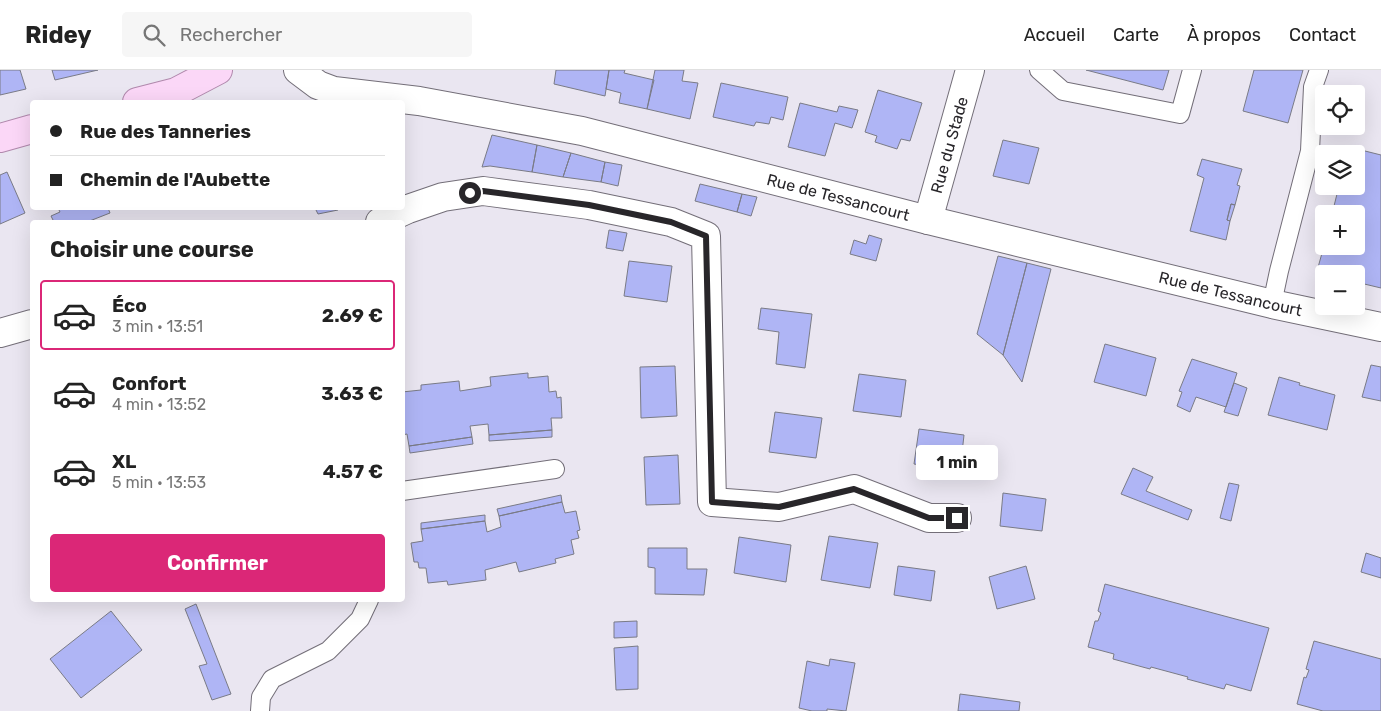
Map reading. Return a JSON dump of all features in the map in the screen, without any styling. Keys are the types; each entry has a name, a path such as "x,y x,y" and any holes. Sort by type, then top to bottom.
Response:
{"main road":[{"path":"145,100 176,92 218,70"},
{"path":"0,138 30,130"}],"street":[{"name":"Rue de Tessancourt","path":"298,70 318,86 334,91 419,101 582,131 928,220 1272,304 1381,326"},
{"name":"Rue du Stade","path":"928,220 970,70"},
{"path":"384,220 408,209 443,197 483,191 589,205 671,222 706,236 712,502 779,507 854,489 929,518 957,518"},
{"path":"0,333 30,325"}],"lane":[{"path":"1039,70 1063,91 1180,114 1192,70"},
{"path":"1272,304 1310,151 1313,87 1318,70"},
{"path":"405,491 555,469"},
{"path":"260,711 261,697 272,679 328,651 360,619 368,602"}],"building":[{"path":"0,70 20,70 26,89 0,95"},
{"path":"52,70 98,70 55,80"},
{"path":"556,70 609,70 605,96 554,84"},
{"path":"609,70 625,70 624,73 654,80 647,109 619,103 621,93 606,89"},
{"path":"655,70 684,70 682,81 698,83 690,119 647,109"},
{"path":"1086,70 1169,70 1163,90"},
{"path":"1254,70 1303,70 1288,123 1243,111"},
{"path":"721,83 788,97 783,120 771,117 769,124 756,122 754,126 713,117"},
{"path":"878,90 922,103 910,141 901,139 897,149 875,142 877,136 865,132"},
{"path":"800,103 837,112 839,106 858,110 852,128 835,123 825,156 788,147"},
{"path":"492,135 537,145 532,172 490,166 482,167"},
{"path":"1003,140 1039,148 1029,184 993,176"},
{"path":"537,145 571,153 563,177 532,172"},
{"path":"1365,151 1381,155 1381,288 1365,284 1365,265 1319,265 1321,255 1365,255 1365,205 1334,205 1337,195 1365,195"},
{"path":"571,153 605,162 601,182 563,177"},
{"path":"1202,159 1242,169 1237,185 1240,186 1235,205 1231,204 1227,220 1230,221 1226,240 1190,231 1204,178 1197,175"},
{"path":"605,162 622,165 618,186 601,182"},
{"path":"7,172 25,213 0,224 0,175"},
{"path":"700,184 742,194 737,212 695,201"},
{"path":"742,194 757,197 751,216 737,212"},
{"path":"1231,204 1235,205 1230,221 1227,220"},
{"path":"59,210 109,210 110,213 92,220 53,220 51,216 60,212"},
{"path":"316,210 338,210 318,214"},
{"path":"609,230 627,233 623,251 606,248"},
{"path":"869,235 882,239 876,261 850,254 854,240 866,244"},
{"path":"998,256 1027,263 1003,355 977,334"},
{"path":"629,261 672,266 667,302 624,296"},
{"path":"1027,263 1051,269 1022,382 1003,355"},
{"path":"761,308 812,314 805,368 776,364 779,332 758,329"},
{"path":"1105,344 1156,358 1146,396 1094,382"},
{"path":"1192,359 1237,373 1226,407 1196,397 1190,412 1177,406 1182,392 1179,391"},
{"path":"1371,365 1381,367 1381,401 1362,397"},
{"path":"675,366 677,416 641,418 640,367"},
{"path":"528,373 528,378 548,376 549,392 556,391 557,398 561,397 562,418 551,418 552,430 489,435 488,424 470,426 472,437 409,446 407,434 405,434 405,392 421,390 421,385 459,381 460,391 491,386 490,377"},
{"path":"859,374 906,380 901,417 853,411"},
{"path":"1279,377 1335,395 1327,430 1268,415"},
{"path":"1234,383 1247,388 1238,416 1224,412"},
{"path":"775,412 822,418 816,458 769,452"},
{"path":"919,429 964,435 960,471 914,464"},
{"path":"552,430 552,437 489,441 489,435"},
{"path":"472,437 473,444 410,453 409,446"},
{"path":"678,455 680,504 646,505 644,457"},
{"path":"1133,468 1153,477 1146,491 1192,510 1188,520 1121,494"},
{"path":"1229,483 1239,485 1231,521 1220,518"},
{"path":"1003,493 1046,499 1042,531 1000,526"},
{"path":"561,495 562,502 499,516 497,509"},
{"path":"562,502 565,513 576,511 580,530 577,531 579,538 571,540 574,554 555,559 556,563 519,572 516,562 485,570 486,580 448,585 447,581 428,583 426,568 419,568 418,562 414,562 411,543 423,541 421,529 485,521 487,532 501,527 499,516"},
{"path":"485,515 485,521 421,529 421,523"},
{"path":"829,536 878,543 870,588 821,580"},
{"path":"739,537 791,545 786,582 734,573"},
{"path":"648,548 687,548 687,569 707,569 704,595 655,594 655,568 648,567"},
{"path":"1366,553 1381,558 1381,578 1361,572"},
{"path":"898,566 935,571 931,601 894,595"},
{"path":"1026,566 1035,599 997,609 989,577"},
{"path":"1105,584 1269,628 1251,691 1226,684 1224,689 1151,667 1150,669 1113,659 1114,654 1088,647 1095,621 1098,621 1101,613 1098,611"},
{"path":"196,604 231,694 212,700 199,666 207,664 185,609"},
{"path":"111,611 142,650 81,698 50,659"},
{"path":"637,621 637,637 614,638 614,622"},
{"path":"1314,641 1381,659 1381,711 1323,711 1297,704 1304,677 1306,678 1309,670 1306,669"},
{"path":"638,646 638,689 616,690 614,648"},
{"path":"830,659 855,663 846,711 827,709 827,711 812,711 799,708 807,661 829,666"},
{"path":"960,694 1020,702 1019,711 958,711"}],"route":[{"path":"470,193 483,191 589,205 671,222 706,236 712,502 779,507 854,489 929,518 957,518"}]}
